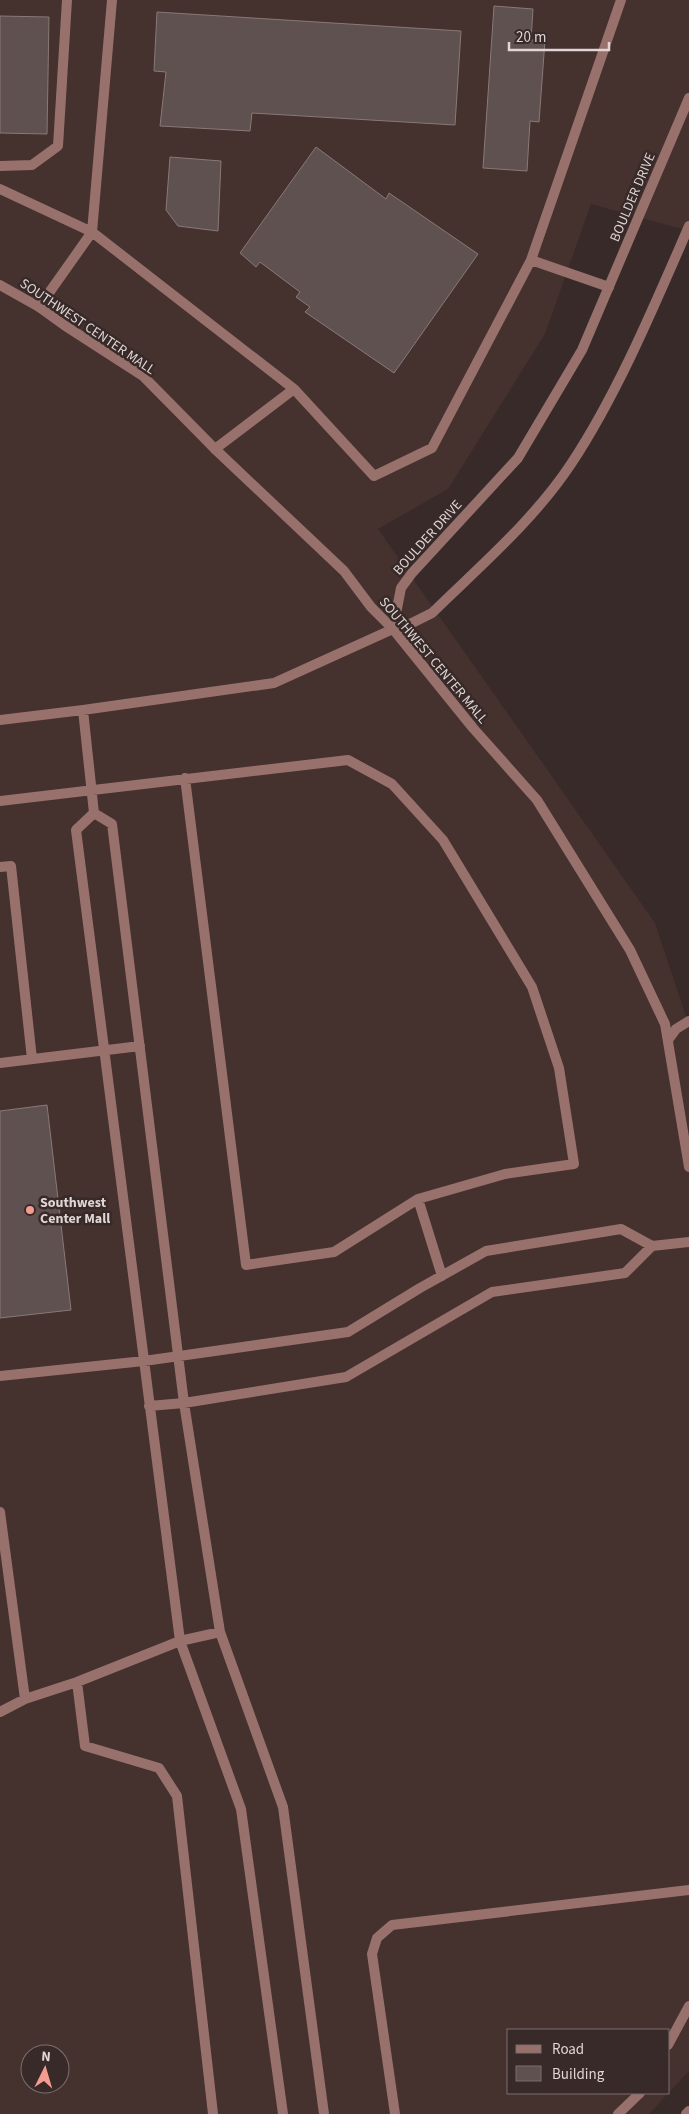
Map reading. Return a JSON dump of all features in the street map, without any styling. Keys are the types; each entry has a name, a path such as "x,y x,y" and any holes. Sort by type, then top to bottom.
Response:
{"street":[{"path":"0,166 32,165 58,146 67,0"},
{"path":"39,307 92,232 112,0"},
{"path":"0,189 92,232 294,389 374,476 432,448 531,260 621,0"},
{"name":"BOULDER DRIVE","path":"393,628 401,588 412,573 518,458 582,350 689,98"},
{"path":"0,720 274,682 393,628 412,623 432,613 527,520 571,464 619,380 685,245 689,226"},
{"path":"531,260 609,287"},
{"name":"SOUTHWEST CENTER MALL","path":"0,285 39,307 143,376 215,448 344,571 371,607 393,628 473,728 536,800 630,950 665,1024 689,1167"},
{"path":"215,448 294,389"},
{"path":"83,710 94,813"},
{"path":"0,801 91,789 185,778 348,760 392,784 443,840 532,987 559,1068 574,1164 505,1174 418,1199 334,1252 246,1266 185,778"},
{"path":"94,813 112,824 184,1403 220,1632 283,1807 324,2114"},
{"path":"94,813 76,830 144,1361 148,1406 180,1641 241,1809 283,2114"},
{"path":"0,867 11,866 32,1059"},
{"path":"668,1040 676,1029 689,1021"},
{"path":"0,1063 140,1046"},
{"path":"418,1199 442,1276"},
{"path":"0,1376 144,1361 348,1332 486,1251 621,1229 652,1246 689,1242"},
{"path":"148,1406 184,1403 346,1378 492,1292 625,1273 652,1246"},
{"path":"0,1512 25,1699"},
{"path":"0,1712 25,1699 78,1682 180,1641 220,1632"},
{"path":"78,1682 85,1746 159,1768 177,1796 213,2114"},
{"path":"395,2114 372,1954 377,1938 392,1925 689,1890"},
{"path":"669,2043 689,2006"},
{"path":"618,2114 639,2094"},
{"path":"686,2114 689,2111"}],"shaded area":[{"path":"0,0 689,0 689,231 591,204 545,334 448,489 378,529 655,923 689,1025 689,2071 669,2092 669,2029 507,2029 507,2094 668,2094 649,2114 0,2114"}],"building":[{"path":"494,6 533,9 531,40 545,40 539,122 530,121 527,171 483,168"},
{"path":"157,12 461,31 455,125 252,113 250,131 160,126 166,72 154,71"},
{"path":"0,16 49,17 47,134 0,133"},
{"path":"316,147 386,199 389,193 478,254 394,373 305,312 310,307 296,297 300,292 260,262 256,267 240,253"},
{"path":"170,157 221,161 218,231 178,226 166,210"},
{"name":"Southwest Center Mall","path":"47,1105 71,1310 0,1318 0,1111"}],"place":[{"name":"Southwest Center Mall","path":"30,1210"}]}
